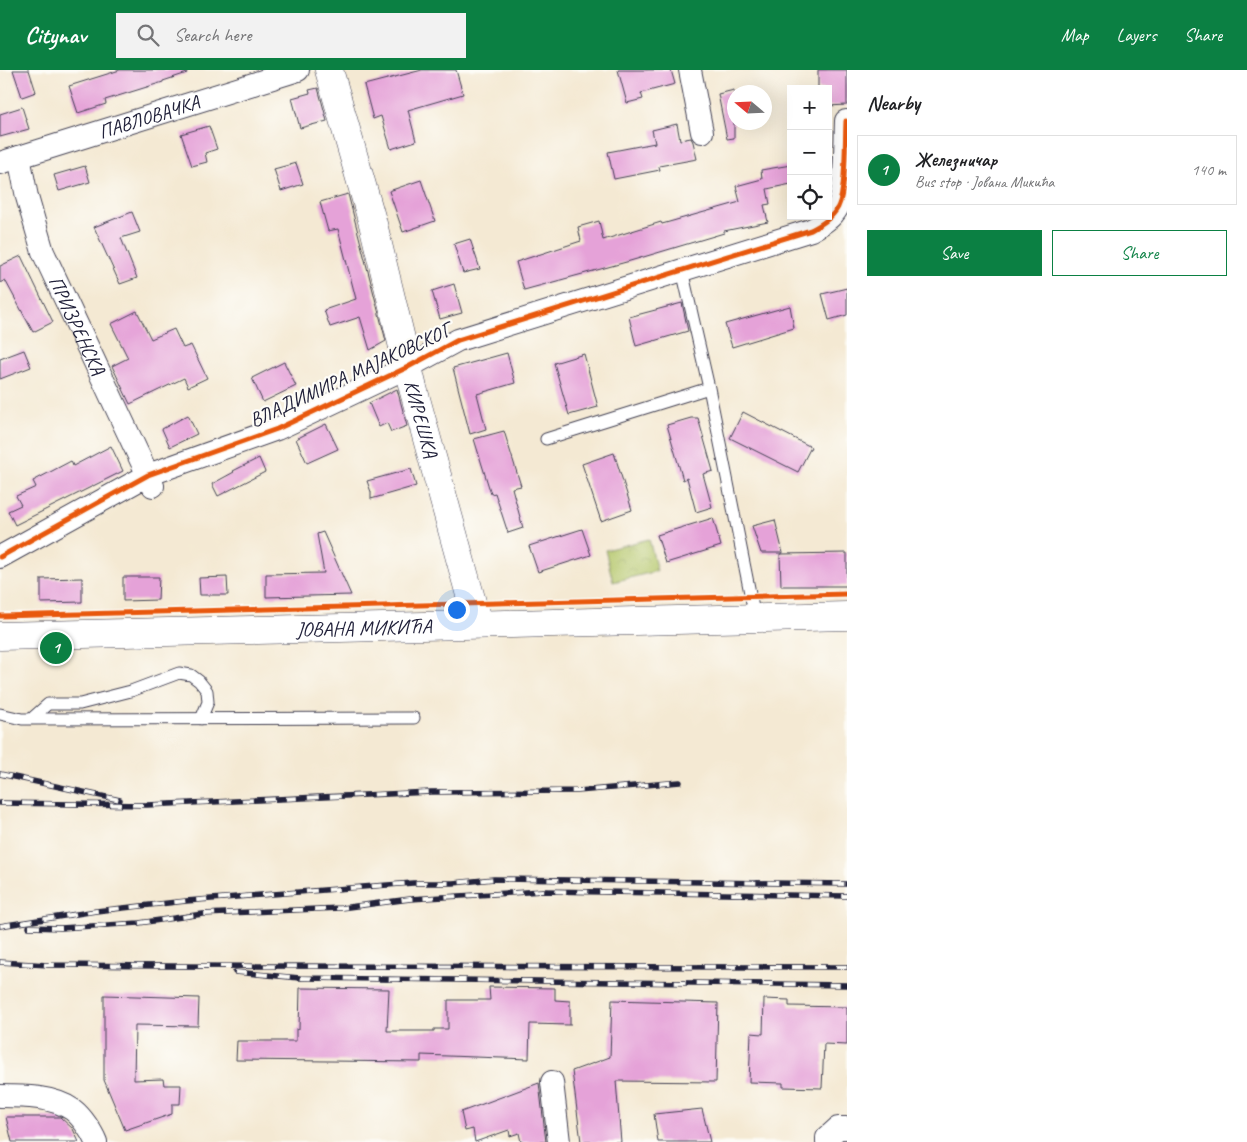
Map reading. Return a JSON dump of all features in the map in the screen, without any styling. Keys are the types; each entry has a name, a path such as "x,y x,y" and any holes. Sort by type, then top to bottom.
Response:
{"street":[{"name":"ПАВЛОВАЧКА","path":"10,160 298,70"},
{"name":"КИРЕШКА","path":"329,70 373,224 408,367 478,624"},
{"path":"690,70 702,132"},
{"name":"ВЛАДИМИРА МАЈАКОВСКОГ","path":"0,557 151,481 277,429 408,367 458,340 811,230 827,221 838,207 842,190 846,121"},
{"name":"ПРИЗРЕНСКА","path":"10,160 27,197 44,252 151,481"},
{"name":"ЈОВАНА МИКИЋА","path":"0,636 847,616"},
{"path":"552,1082 559,1142"},
{"path":"0,1096 33,1098 58,1103 74,1111 96,1142"}],"lane":[{"path":"682,270 755,618"},
{"path":"546,439 708,388"},
{"path":"32,719 48,704 80,704 130,691 179,673 190,675 199,681 207,691 208,702 201,719"},
{"path":"0,714 22,719 414,718"}],"green space":[{"path":"649,539 657,571 613,582 605,550"}],"building":[{"path":"13,70 29,70 36,92 22,97"},
{"path":"120,70 186,70 187,73 105,100 106,104 78,113 69,86"},
{"path":"422,70 456,70 463,94 408,110 416,141 391,149 381,116 373,119 364,85"},
{"path":"618,70 671,70 675,84 641,93 643,99 627,103"},
{"path":"818,70 847,70 847,105 832,106 832,85 818,85"},
{"path":"318,88 327,121 300,128 292,98 310,93 309,90"},
{"path":"727,92 727,130 734,130 734,138 727,139 718,94"},
{"path":"22,107 29,129 0,137 0,114"},
{"path":"677,124 680,140 691,138 697,159 659,166 660,170 614,179 608,152 655,143 652,130"},
{"path":"209,126 217,149 205,153 207,162 192,166 181,134"},
{"path":"296,163 303,184 281,191 274,169"},
{"path":"85,166 90,182 59,191 54,175"},
{"path":"787,166 787,185 767,189 770,204 764,205 768,222 724,231 724,233 630,261 524,290 516,262 581,241 578,227 599,221 603,240 661,222 662,224 740,202 736,186 762,179 761,170"},
{"path":"421,180 435,221 403,232 389,191"},
{"path":"348,194 386,341 370,350 360,317 330,327 324,310 356,299 338,229 328,231 320,202"},
{"path":"132,212 140,232 121,238 137,278 120,284 94,227"},
{"path":"470,239 480,269 463,273 454,244"},
{"path":"21,256 53,322 33,332 5,280 0,283 0,266"},
{"path":"454,284 462,313 440,319 432,291"},
{"path":"847,288 847,315 829,320 822,294"},
{"path":"682,303 688,331 636,346 629,317"},
{"path":"790,306 794,328 732,347 725,324"},
{"path":"137,311 151,339 174,329 183,348 191,345 207,378 188,387 184,378 130,404 112,366 128,358 111,324"},
{"path":"24,350 31,367 0,379 0,359"},
{"path":"507,353 515,383 477,394 486,429 470,434 453,368"},
{"path":"584,354 598,407 569,415 554,363"},
{"path":"284,362 296,386 263,402 252,378"},
{"path":"397,389 407,426 391,432 387,423 379,427 369,403"},
{"path":"743,412 811,447 798,472 730,438"},
{"path":"188,415 197,434 170,447 162,429"},
{"path":"691,418 698,418 713,471 703,474 712,507 696,512 687,478 683,480 667,425"},
{"path":"326,424 338,449 307,463 296,439"},
{"path":"504,431 521,486 512,488 523,528 508,533 495,493 491,494 474,439"},
{"path":"111,446 123,471 15,525 8,511 21,505 16,496 36,487 33,481 71,461 73,466"},
{"path":"614,453 632,510 601,521 582,464"},
{"path":"259,458 265,472 218,496 212,484"},
{"path":"411,469 416,486 371,499 371,492 367,481"},
{"path":"713,518 721,546 666,563 657,535"},
{"path":"775,520 783,553 761,553 752,526"},
{"path":"582,529 591,555 538,572 529,546"},
{"path":"323,532 351,595 266,597 266,574 324,573 317,534"},
{"path":"847,553 847,586 781,586 780,554"},
{"path":"123,577 159,577 158,600 123,601"},
{"path":"227,577 228,595 200,595 199,578"},
{"path":"82,578 82,602 41,603 41,579"},
{"path":"489,987 555,988 555,1000 570,1001 570,1025 530,1024 529,1059 421,1055 421,1062 236,1060 237,1041 296,1041 296,1029 299,1030 300,988 389,989 387,1031 434,1031 434,1029 448,1029 448,1000 490,1000"},
{"path":"104,995 199,998 198,1026 135,1025 134,1080 163,1079 164,1085 181,1085 180,1104 172,1104 172,1114 125,1130 104,1080"},
{"path":"764,999 789,1000 789,1006 847,1007 847,1045 824,1044 822,1088 783,1087 783,1083 749,1082 751,1033 763,1034"},
{"path":"612,1000 718,1003 716,1082 616,1081 621,1142 581,1142 572,1071 610,1057"},
{"path":"539,1083 546,1142 521,1142 519,1133 510,1136 509,1130 475,1142 473,1129 465,1131 461,1112"},
{"path":"702,1109 710,1142 658,1142 654,1114"},
{"path":"6,1117 60,1117 73,1129 79,1142 12,1142"}],"railway":[{"path":"0,774 120,800"},
{"path":"0,803 147,805 431,792 578,791 680,782"},
{"path":"0,926 96,911 186,901 413,883 453,883 494,879 847,884"},
{"path":"29,927 61,928 139,923 203,914 341,908 410,899 543,891 847,896"},
{"path":"0,962 48,965 165,966 847,967"},
{"path":"235,972 300,978 847,985"}],"cycle path":[{"path":"0,557 148,475 277,429 408,367 458,340 811,230 830,218 841,200 844,178 846,121"},
{"path":"0,616 847,594"}],"place":[{"name":"Железничар","path":"56,648"}]}
